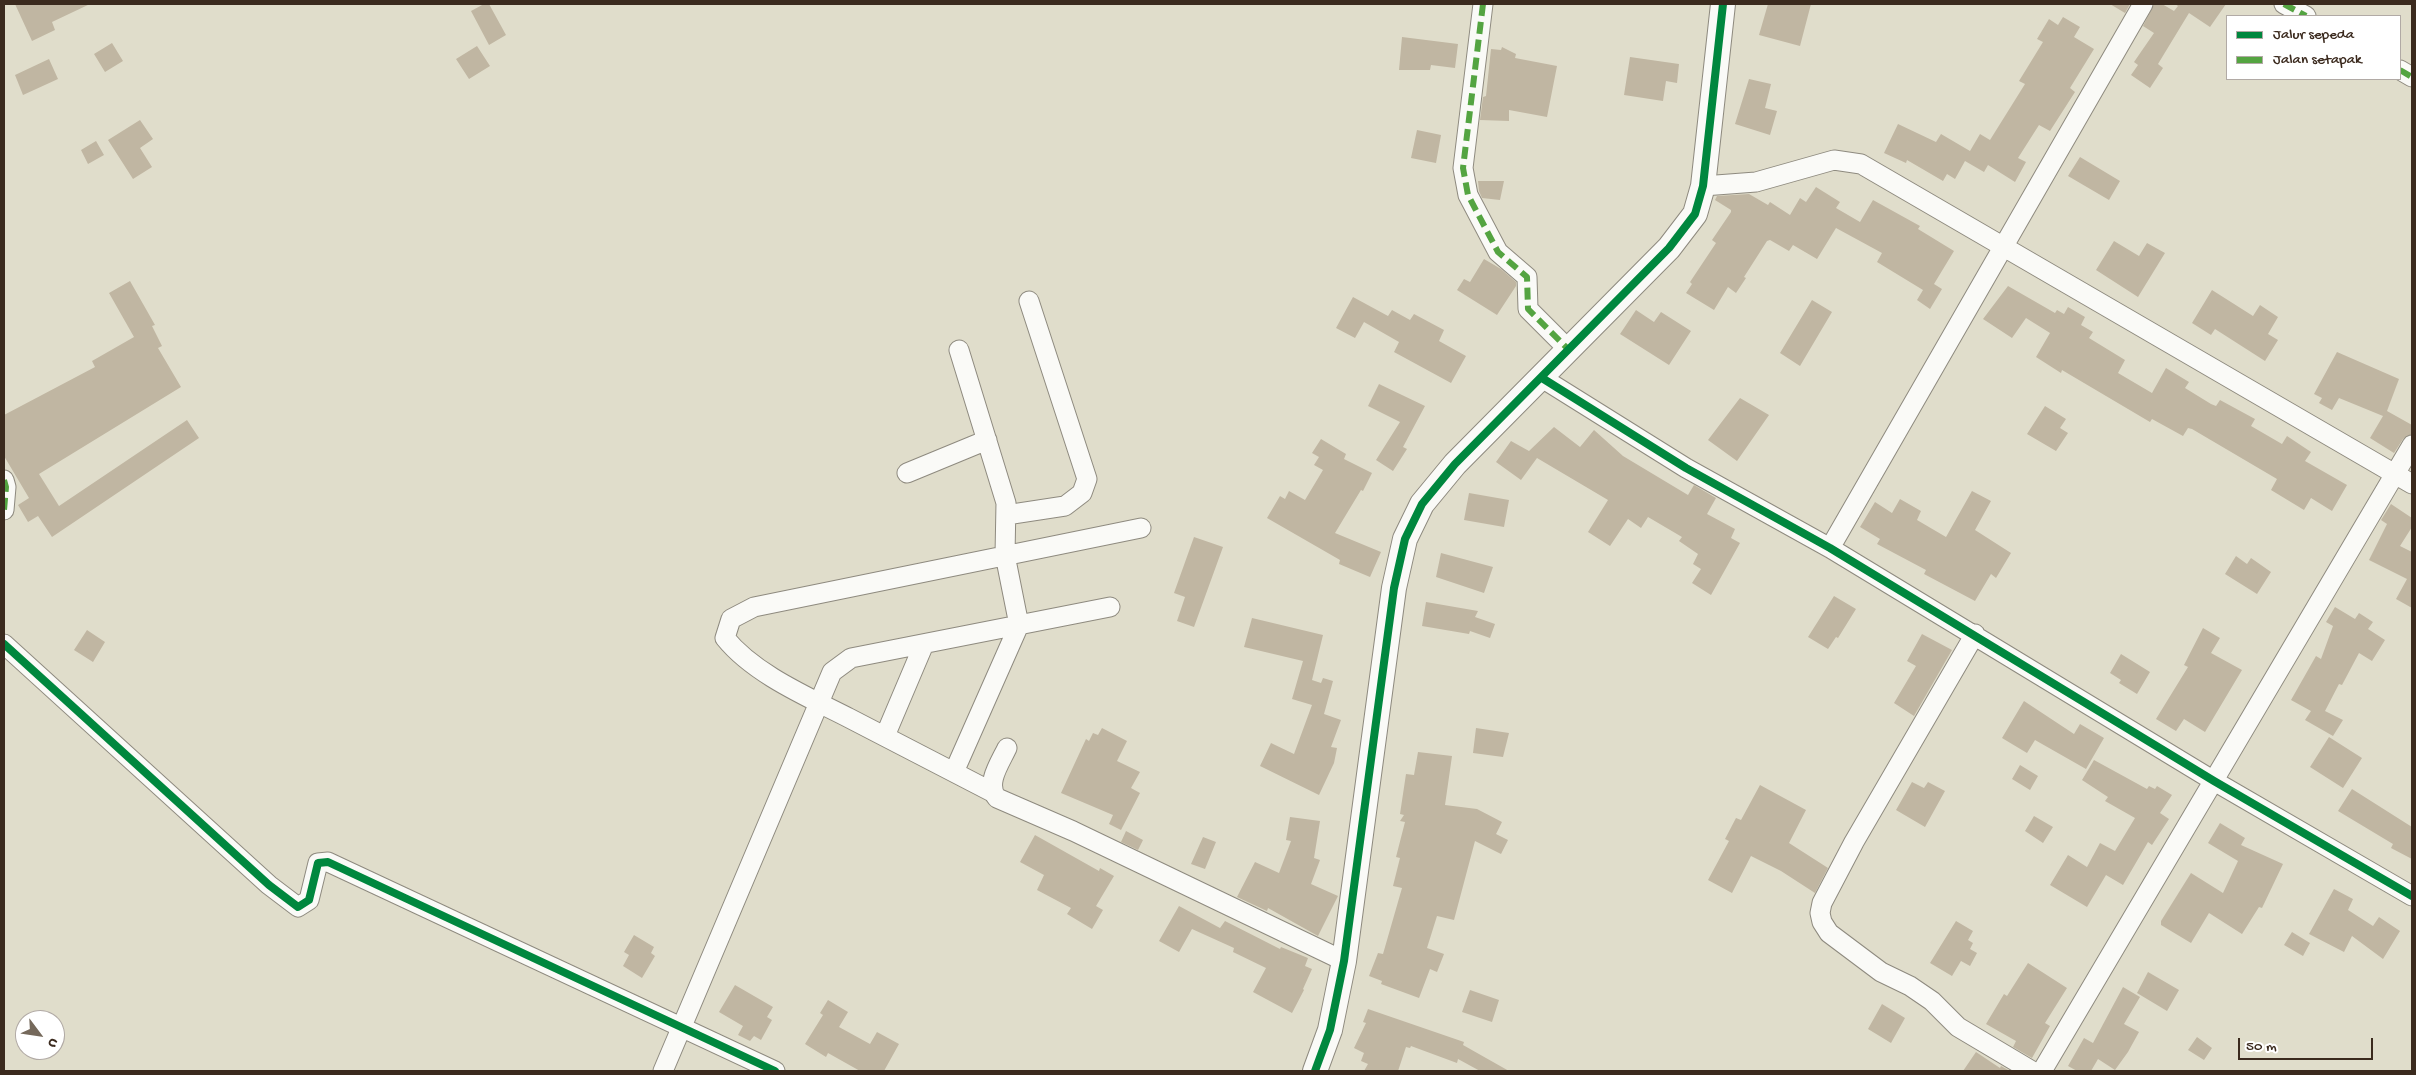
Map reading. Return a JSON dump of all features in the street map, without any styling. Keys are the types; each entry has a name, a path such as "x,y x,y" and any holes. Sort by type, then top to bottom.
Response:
{"street":[{"path":"1483,4 1464,168 1468,195 1498,252 1527,277 1528,309 1567,348"},
{"path":"1315,1071 1330,1030 1344,962 1394,588 1405,539 1422,504 1454,464 1542,378 1567,348 1669,248 1695,214 1703,186 1723,4"},
{"path":"1830,548 2143,4"},
{"path":"2284,4 2304,15"},
{"path":"2401,71 2412,77"},
{"path":"1703,186 1756,182 1834,160 1861,164 2412,484"},
{"path":"1006,515 1065,506 1082,493 1087,479 1029,301"},
{"path":"954,772 1019,625 1005,555 1006,503 959,350"},
{"path":"1542,378 1686,468 1830,548 1975,634 2214,781 2412,896"},
{"path":"907,473 987,440"},
{"path":"2042,1071 2412,445"},
{"path":"4,480 6,487 4,510"},
{"path":"1141,528 754,607 731,619 725,638 737,653 760,668 820,703 992,792 997,798 1073,831 1344,962"},
{"path":"663,1071 832,672 851,658 1110,606"},
{"path":"1975,634 1854,842 1822,903 1820,913 1822,922 1829,933 1865,961 1881,972 1910,986 1932,1001 1958,1027 2032,1071"},
{"path":"4,644 269,885 298,907 309,900 318,863 328,862 775,1071"},
{"path":"884,736 924,644"},
{"path":"992,792 991,784 1007,748"}],"building":[{"path":"15,4 90,4 52,22 55,30 32,41"},
{"path":"484,4 489,4 506,35 489,45 471,11"},
{"path":"1768,4 1811,4 1800,46 1759,35"},
{"path":"2110,4 2130,4 2125,13"},
{"path":"2154,4 2162,4 2174,11 2178,6 2175,4 2226,4 2210,27 2189,13 2158,64 2163,68 2150,88 2131,75 2138,65 2134,62 2154,33 2143,26"},
{"path":"2063,17 2080,27 2074,37 2094,49 2070,88 2075,92 2050,131 2039,125 2018,158 2026,162 2015,182 1988,165 1984,172 1965,161 1955,179 1947,174 1943,181 1907,160 1906,163 1884,153 1898,124 1936,142 1941,134 1970,151 1980,134 1990,140 2025,84 2019,81 2043,42 2037,39 2049,19 2058,25"},
{"path":"1402,37 1458,44 1455,68 1431,65 1430,70 1399,70"},
{"path":"112,43 123,61 105,72 94,54"},
{"path":"477,46 490,66 469,79 456,59"},
{"path":"1502,47 1516,54 1515,58 1557,66 1547,117 1509,110 1509,121 1480,120 1483,97 1486,96 1491,49 1501,50"},
{"path":"1630,57 1679,64 1677,83 1666,81 1663,101 1624,95"},
{"path":"49,59 58,79 23,95 15,75"},
{"path":"1749,79 1771,84 1765,108 1777,111 1770,135 1735,124"},
{"path":"140,120 153,139 140,148 152,167 133,179 108,140"},
{"path":"1417,130 1441,135 1436,163 1411,158"},
{"path":"96,141 104,155 88,164 81,150"},
{"path":"2080,157 2120,181 2109,200 2068,176"},
{"path":"1478,181 1504,181 1500,200 1482,198"},
{"path":"1816,187 1840,202 1836,208 1860,222 1873,200 1920,226 1918,229 1954,251 1934,284 1942,289 1930,309 1917,300 1923,290 1877,262 1882,253 1836,228 1817,259 1793,245 1789,251 1770,240 1767,241 1736,293 1728,287 1714,310 1686,293 1692,284 1690,282 1716,243 1712,240 1731,212 1731,210 1715,200 1717,196 1749,194 1768,205 1770,202 1790,215 1800,198 1806,202"},
{"path":"2114,241 2139,256 2147,243 2165,253 2138,297 2096,270"},
{"path":"1484,259 1501,269 1516,282 1516,286 1497,315 1457,290 1464,279 1470,282"},
{"path":"130,281 155,325 152,326 162,346 158,348 181,387 39,474 59,506 187,420 199,438 52,537 38,516 28,522 18,505 29,498 4,456 4,415 95,367 92,361 134,337 109,293"},
{"path":"2008,286 2055,313 2057,310 2064,314 2068,307 2085,317 2081,325 2093,332 2089,338 2125,360 2118,373 2152,393 2166,368 2189,382 2185,388 2211,404 2216,406 2220,400 2255,419 2251,426 2282,444 2287,436 2311,452 2305,461 2347,485 2332,511 2311,498 2304,510 2271,490 2277,479 2192,429 2188,428 2183,436 2152,419 2150,422 2062,370 2061,373 2036,357 2050,333 2026,318 2012,338 1983,319"},
{"path":"2212,290 2253,316 2260,305 2278,317 2268,334 2278,340 2265,361 2215,329 2211,335 2192,323"},
{"path":"1353,297 1388,316 1392,310 1410,320 1414,314 1444,330 1439,341 1466,356 1451,383 1394,352 1399,342 1364,322 1355,338 1336,328"},
{"path":"1812,300 1832,312 1800,366 1780,353"},
{"path":"1636,310 1654,322 1661,312 1691,331 1669,365 1620,334"},
{"path":"2337,352 2399,379 2387,411 2412,425 2412,434 2403,439 2394,453 2370,438 2383,416 2339,398 2332,410 2319,403 2322,398 2314,394"},
{"path":"1379,384 1425,406 1403,447 1407,449 1393,471 1376,460 1400,422 1368,406"},
{"path":"1740,398 1769,415 1737,461 1708,440"},
{"path":"2045,406 2066,419 2060,428 2068,433 2056,451 2027,434"},
{"path":"1554,427 1580,447 1594,430 1623,456 1688,495 1694,485 1716,498 1707,514 1735,529 1731,538 1740,543 1711,595 1692,583 1701,569 1693,564 1698,554 1679,541 1682,537 1648,517 1641,528 1628,519 1610,546 1588,532 1608,500 1537,458 1521,480 1496,462 1511,441 1529,451"},
{"path":"1321,439 1346,454 1344,459 1372,473 1363,491 1361,490 1335,533 1381,552 1370,577 1339,564 1340,560 1267,518 1280,496 1285,499 1289,491 1305,500 1323,470 1314,465 1319,457 1312,453"},
{"path":"1972,491 1991,501 1975,530 2011,553 1996,578 1991,574 1975,601 1924,574 1926,570 1877,544 1880,539 1860,527 1875,502 1892,513 1900,499 1921,511 1917,520 1946,537"},
{"path":"1469,493 1509,500 1504,527 1464,520"},
{"path":"2391,504 2412,518 2412,527 2400,546 2412,552 2412,608 2396,599 2407,579 2369,560 2387,524 2381,520"},
{"path":"1194,537 1223,547 1194,627 1177,621 1185,597 1174,593"},
{"path":"1441,553 1493,567 1484,593 1436,577"},
{"path":"2236,556 2247,564 2251,558 2271,572 2257,594 2225,574"},
{"path":"1834,596 1856,609 1838,638 1836,637 1828,649 1808,637"},
{"path":"1426,602 1478,611 1475,617 1495,624 1490,638 1470,631 1469,634 1422,626"},
{"path":"2335,607 2355,619 2359,613 2373,622 2368,629 2385,640 2372,661 2359,653 2342,685 2339,684 2325,711 2343,720 2333,736 2305,720 2311,711 2291,700 2316,656 2321,659 2333,626 2326,622"},
{"path":"1252,618 1323,635 1312,680 1321,683 1323,678 1333,681 1324,714 1341,720 1331,747 1337,748 1334,763 1319,795 1260,766 1271,743 1294,754 1312,705 1292,699 1303,661 1244,647"},
{"path":"2203,628 2220,638 2211,653 2242,670 2205,732 2184,719 2176,731 2156,719 2188,667 2184,665"},
{"path":"87,630 105,642 93,662 74,650"},
{"path":"1922,634 1952,650 1914,716 1894,703 1916,666 1907,661"},
{"path":"2121,654 2150,672 2137,694 2119,683 2121,680 2110,673"},
{"path":"2024,701 2074,734 2080,724 2104,738 2086,769 2035,740 2027,753 2002,738"},
{"path":"1102,728 1127,741 1117,761 1140,772 1131,788 1140,793 1121,830 1109,824 1113,815 1061,793 1086,739 1089,741 1093,733 1098,735"},
{"path":"1476,728 1509,733 1503,757 1473,753"},
{"path":"2329,737 2362,758 2343,788 2310,767"},
{"path":"1418,752 1452,756 1445,805 1477,809 1502,822 1496,834 1508,840 1501,854 1475,841 1454,920 1437,916 1427,948 1444,954 1437,972 1430,969 1419,998 1381,984 1382,981 1369,976 1378,953 1383,954 1402,888 1393,886 1400,858 1396,857 1405,822 1400,821 1404,815 1400,814 1406,774 1414,775"},
{"path":"2094,760 2147,789 2149,786 2155,789 2157,786 2172,795 2160,813 2169,819 2152,845 2148,842 2123,885 2106,875 2087,907 2050,885 2068,855 2087,867 2100,843 2115,851 2135,818 2105,801 2108,797 2082,780"},
{"path":"2020,765 2038,776 2030,790 2012,779"},
{"path":"1912,782 1924,788 1928,782 1945,791 1925,827 1896,810"},
{"path":"1760,785 1806,810 1789,843 1828,868 1815,893 1781,871 1751,856 1732,893 1708,880 1729,841 1725,839 1736,818 1741,820"},
{"path":"2352,789 2412,827 2412,859 2391,848 2393,844 2338,811"},
{"path":"2034,816 2053,827 2043,843 2025,831"},
{"path":"1290,817 1320,821 1314,858 1320,860 1311,884 1338,896 1318,936 1268,908 1267,911 1237,897 1255,862 1279,873 1291,841 1286,840"},
{"path":"2220,823 2245,838 2241,845 2283,864 2262,908 2259,907 2242,934 2209,913 2191,943 2161,925 2161,921 2191,873 2223,893 2238,861 2208,843"},
{"path":"1126,831 1143,840 1138,850 1121,842"},
{"path":"1035,835 1099,871 1100,868 1114,876 1096,906 1103,910 1092,929 1067,914 1071,908 1037,890 1044,875 1020,862"},
{"path":"1203,837 1216,842 1205,869 1191,864"},
{"path":"2334,889 2353,899 2348,910 2373,926 2379,917 2400,931 2383,959 2352,936 2344,952 2309,934"},
{"path":"1179,906 1220,928 1225,921 1280,949 1281,947 1308,958 1305,966 1312,969 1292,1013 1253,992 1266,968 1233,952 1234,948 1192,929 1179,952 1159,941"},
{"path":"1956,921 1973,931 1968,940 1973,943 1970,949 1977,953 1970,966 1961,961 1952,976 1930,963"},
{"path":"2292,932 2310,943 2303,956 2284,945"},
{"path":"634,935 654,947 651,953 655,956 642,978 623,966 629,955 624,952"},
{"path":"2028,963 2067,988 2045,1023 2050,1026 2032,1058 2013,1047 2016,1041 1986,1024 2004,994 2007,996"},
{"path":"2148,972 2179,990 2167,1011 2137,993"},
{"path":"735,985 773,1007 767,1017 772,1020 761,1040 754,1036 750,1041 738,1035 743,1026 719,1012"},
{"path":"2123,987 2140,997 2124,1024 2139,1032 2128,1052 2115,1070 2098,1059 2091,1071 2077,1071 2068,1066 2084,1038 2093,1043"},
{"path":"1470,990 1499,1000 1492,1022 1462,1012"},
{"path":"828,1000 848,1012 839,1027 870,1044 877,1032 899,1044 884,1071 860,1071 828,1053 826,1057 805,1044 823,1015 820,1013"},
{"path":"1882,1004 1905,1018 1891,1043 1868,1029"},
{"path":"1368,1009 1464,1042 1463,1045 1509,1071 1480,1071 1458,1059 1457,1063 1411,1046 1410,1048 1406,1047 1398,1071 1364,1071 1368,1064 1361,1061 1364,1053 1354,1048 1366,1023 1363,1022"},
{"path":"2197,1037 2212,1048 2204,1060 2188,1050"},
{"path":"1976,1052 2000,1068 2001,1066 2010,1071 1963,1071"}],"marked path":[{"path":"1483,4 1463,168 1468,195 1498,252 1527,277 1528,309 1567,348"},
{"path":"2284,4 2304,15"},
{"path":"2401,71 2412,77"},
{"path":"4,480 6,487 4,510"}],"cycle path":[{"path":"1315,1071 1330,1030 1344,961 1394,588 1405,539 1422,504 1455,464 1669,248 1695,214 1703,186 1723,4"},
{"path":"1542,378 1686,468 1830,548 2214,781 2412,896"},
{"path":"4,644 269,885 298,907 309,900 318,863 328,862 775,1071"}]}
